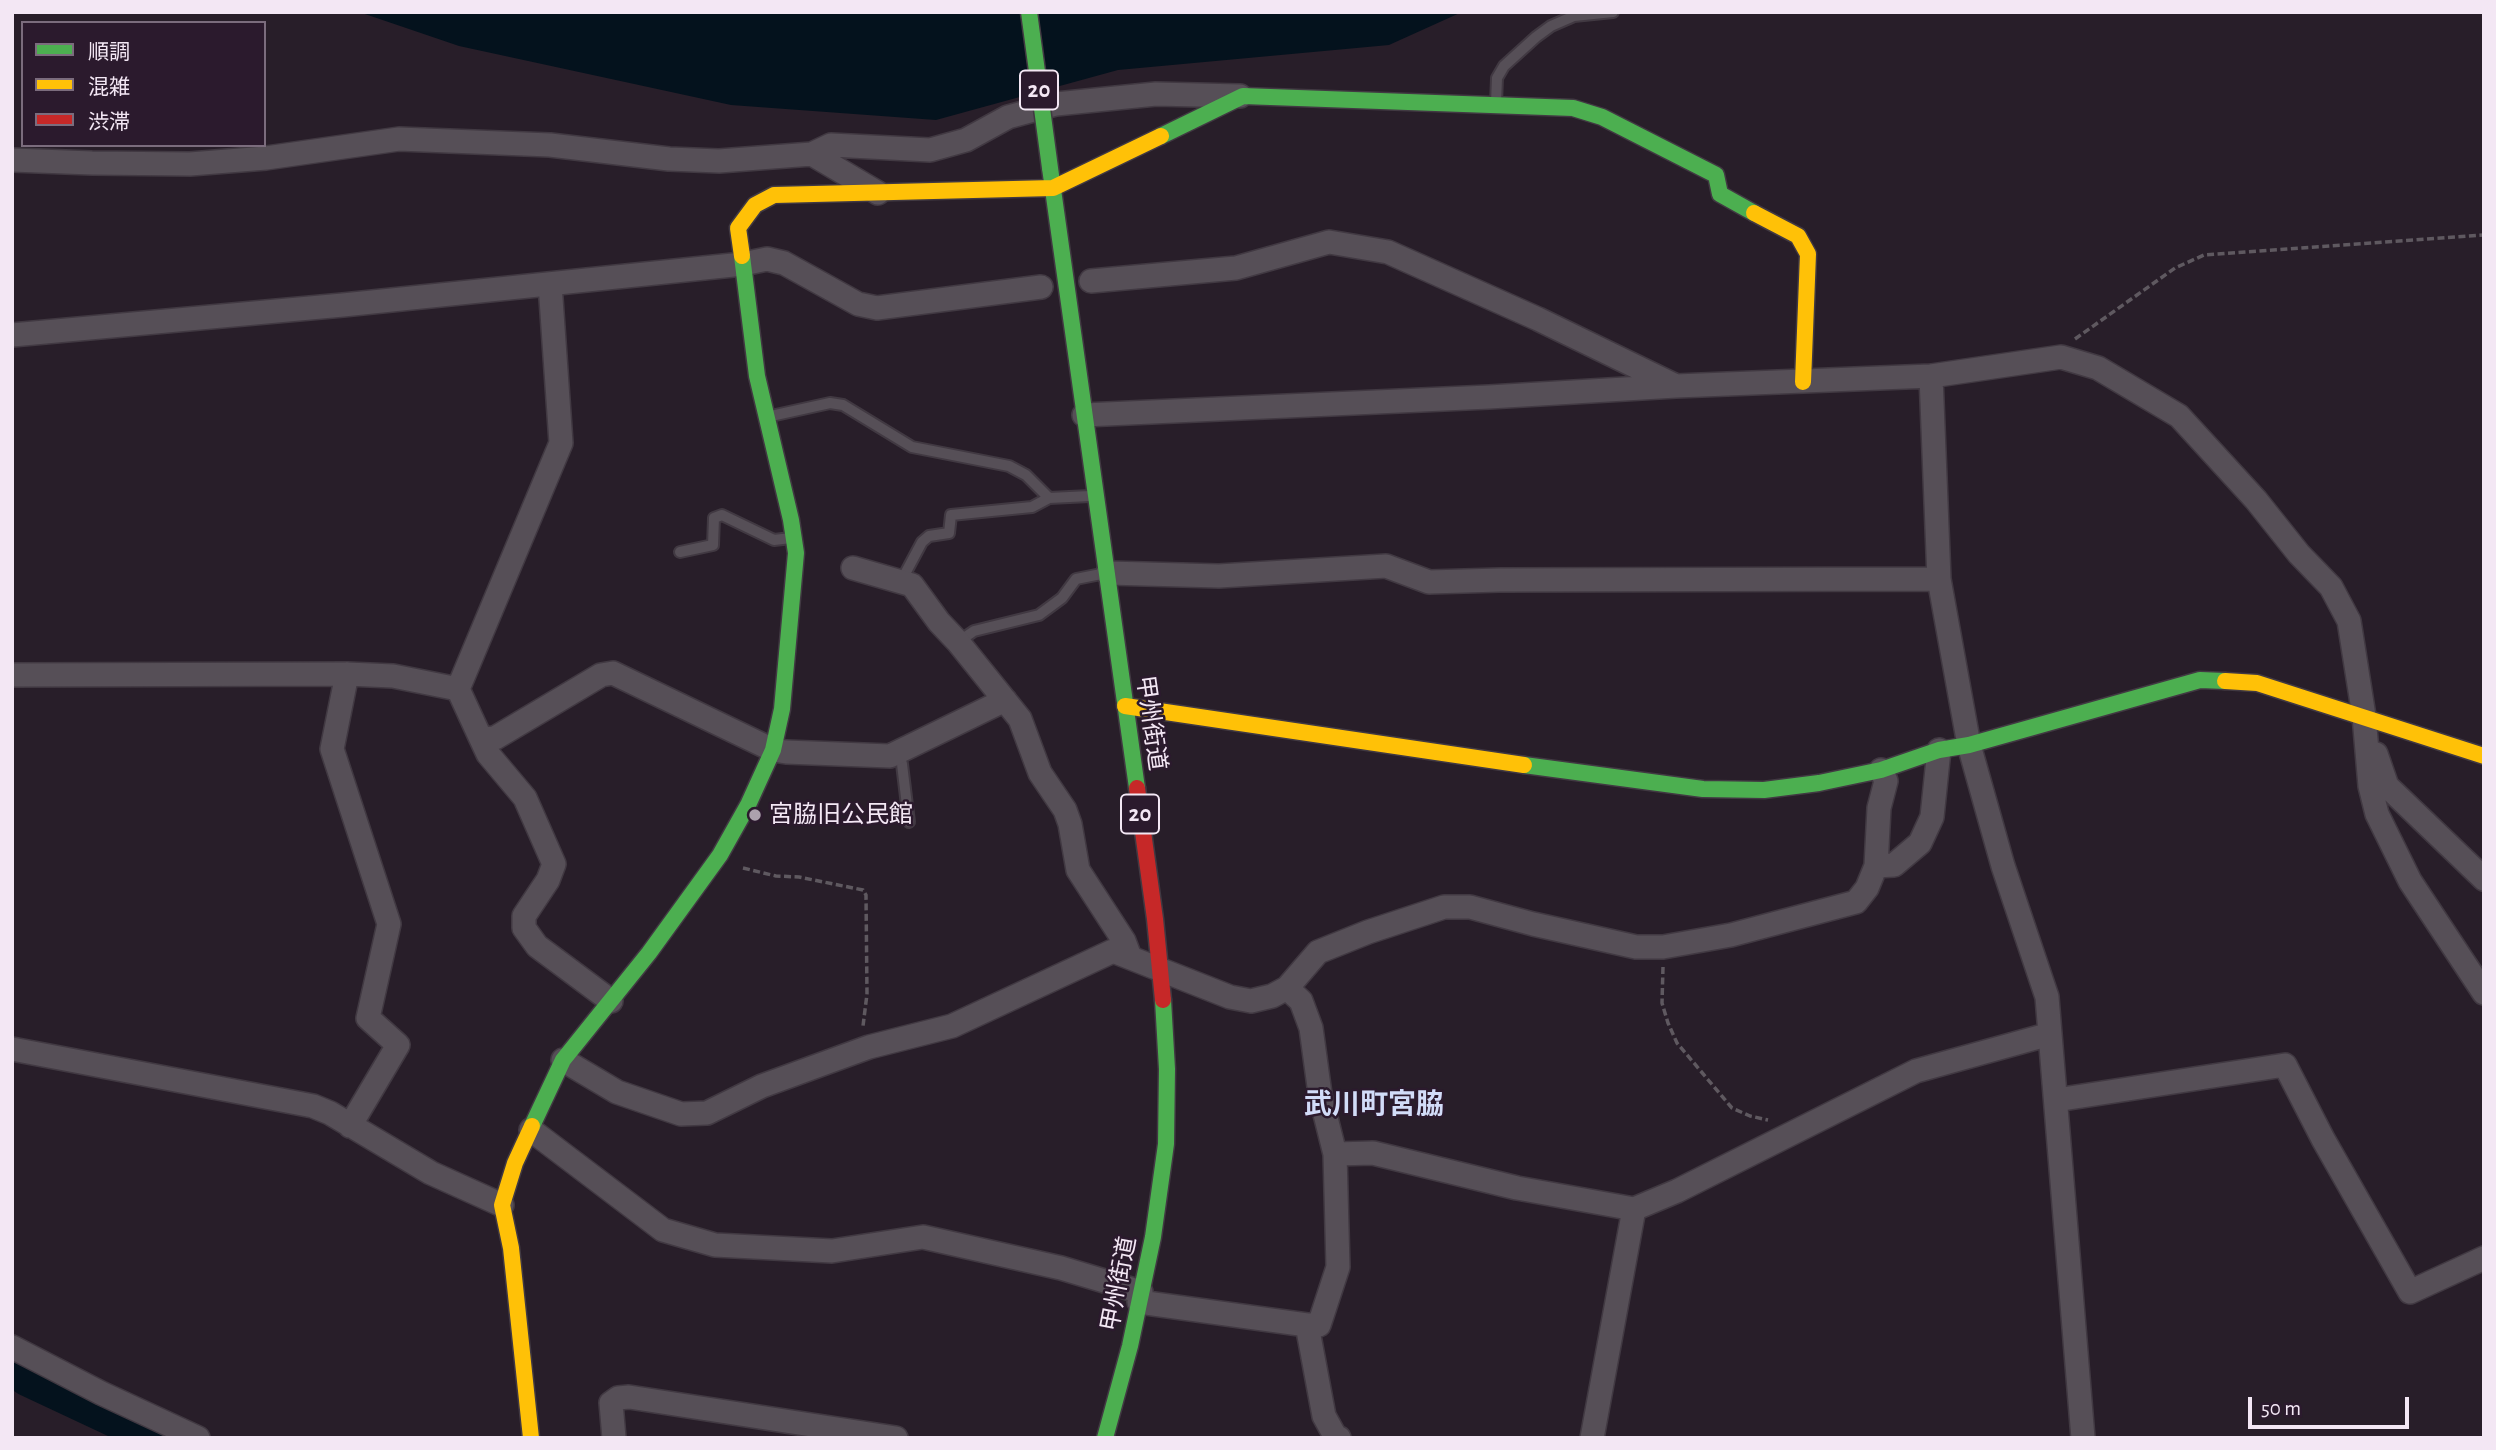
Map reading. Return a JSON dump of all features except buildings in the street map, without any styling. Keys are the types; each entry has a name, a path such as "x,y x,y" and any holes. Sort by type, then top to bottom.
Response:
{"main road":[{"name":"甲州街道","path":"1028,12 1161,969 1167,1069 1166,1144 1153,1237 1130,1346 1105,1438"},
{"path":"531,1438 511,1248 502,1205 515,1163 563,1060 611,1001 720,855 748,805 773,750 782,709 796,553 757,376 738,228 755,205 774,195 1053,188 1243,96 1573,108 1602,117 1716,175 1720,194 1798,236 1808,254 1803,382"},
{"path":"1125,706 1444,754 1703,789 1764,790 1819,783 1881,770 1939,750 1969,745 2200,680 2258,683 2484,756"}],"street":[{"path":"12,160 190,164 266,158 400,139 550,145 669,159 719,161 813,154 831,145 930,150 966,140 1008,117 1056,104 1156,94 1243,96"},
{"path":"813,154 878,193"},
{"path":"1091,281 1236,268 1329,242 1388,252 1538,319 1676,386"},
{"path":"12,335 343,305 743,264 767,259 784,263 858,303 877,308 1041,287"},
{"path":"550,284 561,443 458,689 488,754 526,798 554,864 548,880 524,916 524,928 537,946 611,1001"},
{"path":"1084,415 1931,376 2061,356 2098,368 2179,416 2331,587 2349,621 2364,716 2370,786 2377,814 2410,881 2484,993"},
{"path":"1931,376 1939,579 1969,745 2003,866 2047,997 2083,1438"},
{"path":"1108,573 1219,576 1386,566 1429,582 1939,579"},
{"path":"853,568 912,586 1020,719 1040,773 1065,810 1078,870 1124,941 1130,957"},
{"path":"481,739 495,738 601,675 613,673 773,750 879,756 898,753 1005,699"},
{"path":"12,675 347,674 393,676 458,689"},
{"path":"347,674 332,750 389,924 368,1018 398,1045 350,1126"},
{"path":"2364,716 2387,786 2484,879"},
{"path":"1876,866 1894,865 1920,843 1932,817 1939,750"},
{"path":"563,1060 617,1092 681,1114 707,1113 762,1086 864,1048 952,1026 1113,951 1230,997 1251,1001 1272,996 1287,988 1318,952 1444,907 1470,907 1533,925 1636,947 1663,947 1731,935 1856,902 1867,888 1876,866 1879,808 1885,781 1881,770"},
{"path":"531,1130 663,1230 715,1245 832,1251 923,1237 1061,1268 1140,1297 1319,1325 1338,1267 1335,1154 1320,1094 1311,1028 1301,1001 1287,988"},
{"path":"1335,1154 1373,1153 1517,1188 1634,1209 1677,1191 1916,1071 2050,1034"},
{"path":"12,1049 292,1101 330,1113 431,1173 502,1205"},
{"path":"2056,1100 2285,1065 2323,1139 2410,1292 2484,1258"},
{"path":"1592,1438 1634,1209"},
{"path":"1307,1325 1324,1416 1335,1436 1339,1438"},
{"path":"12,1347 101,1393 198,1438"},
{"path":"614,1438 611,1403 618,1398 629,1397 896,1438"}],"lane":[{"path":"1495,105 1497,78 1504,66 1536,37 1551,26 1574,16 1613,12"},
{"path":"765,417 830,403 843,405 912,447 1009,466 1026,475 1049,498"},
{"path":"904,583 906,572 922,542 929,536 949,533 951,515 1032,507 1049,498 1096,496"},
{"path":"680,552 713,545 714,518 722,515 774,540 794,537"},
{"path":"958,642 974,631 1039,615 1062,598 1076,579 1108,573"},
{"path":"898,753 902,764 909,822"}],"path":[{"path":"2061,356 2071,342 2175,268 2204,255 2484,235"},
{"path":"720,855 738,866 764,873 863,890 866,895 867,982 862,1037 864,1048"},
{"path":"1663,947 1662,1003 1677,1043 1732,1108 1750,1116 1784,1123 1793,1134"}],"water":[{"path":"359,12 1462,12 1389,45 1118,70 936,120 731,105 459,46"}],"waterway":[{"path":"12,1366 27,1377 157,1438"}],"traffic: fast":[{"path":"1029,12 1050,168"},
{"path":"1161,136 1243,96 1573,108 1602,117 1716,175 1720,194 1754,213"},
{"path":"1050,168 1137,788"},
{"path":"532,1126 563,1060 649,953 720,855 748,805 773,750 782,709 796,553 791,520 757,376 742,256"},
{"path":"1524,765 1703,789 1764,790 1819,783 1881,770 1939,750 1969,745 2200,680 2225,681"},
{"path":"1105,1438 1130,1346 1153,1237 1166,1144 1167,1069 1163,1000"}],"traffic: slow":[{"path":"742,256 738,228 755,205 774,195 1053,188 1161,136"},
{"path":"1754,213 1798,236 1808,254 1803,382"},
{"path":"2225,681 2257,683 2484,756"},
{"path":"1125,706 1524,765"},
{"path":"531,1438 511,1248 502,1205 515,1163 532,1126"}],"traffic: jam":[{"path":"1137,788 1163,1000"}],"place":[{"name":"宮脇旧公民館","path":"755,815"}],"district":[{"name":"武川町宮脇","path":"1374,1105"}]}
